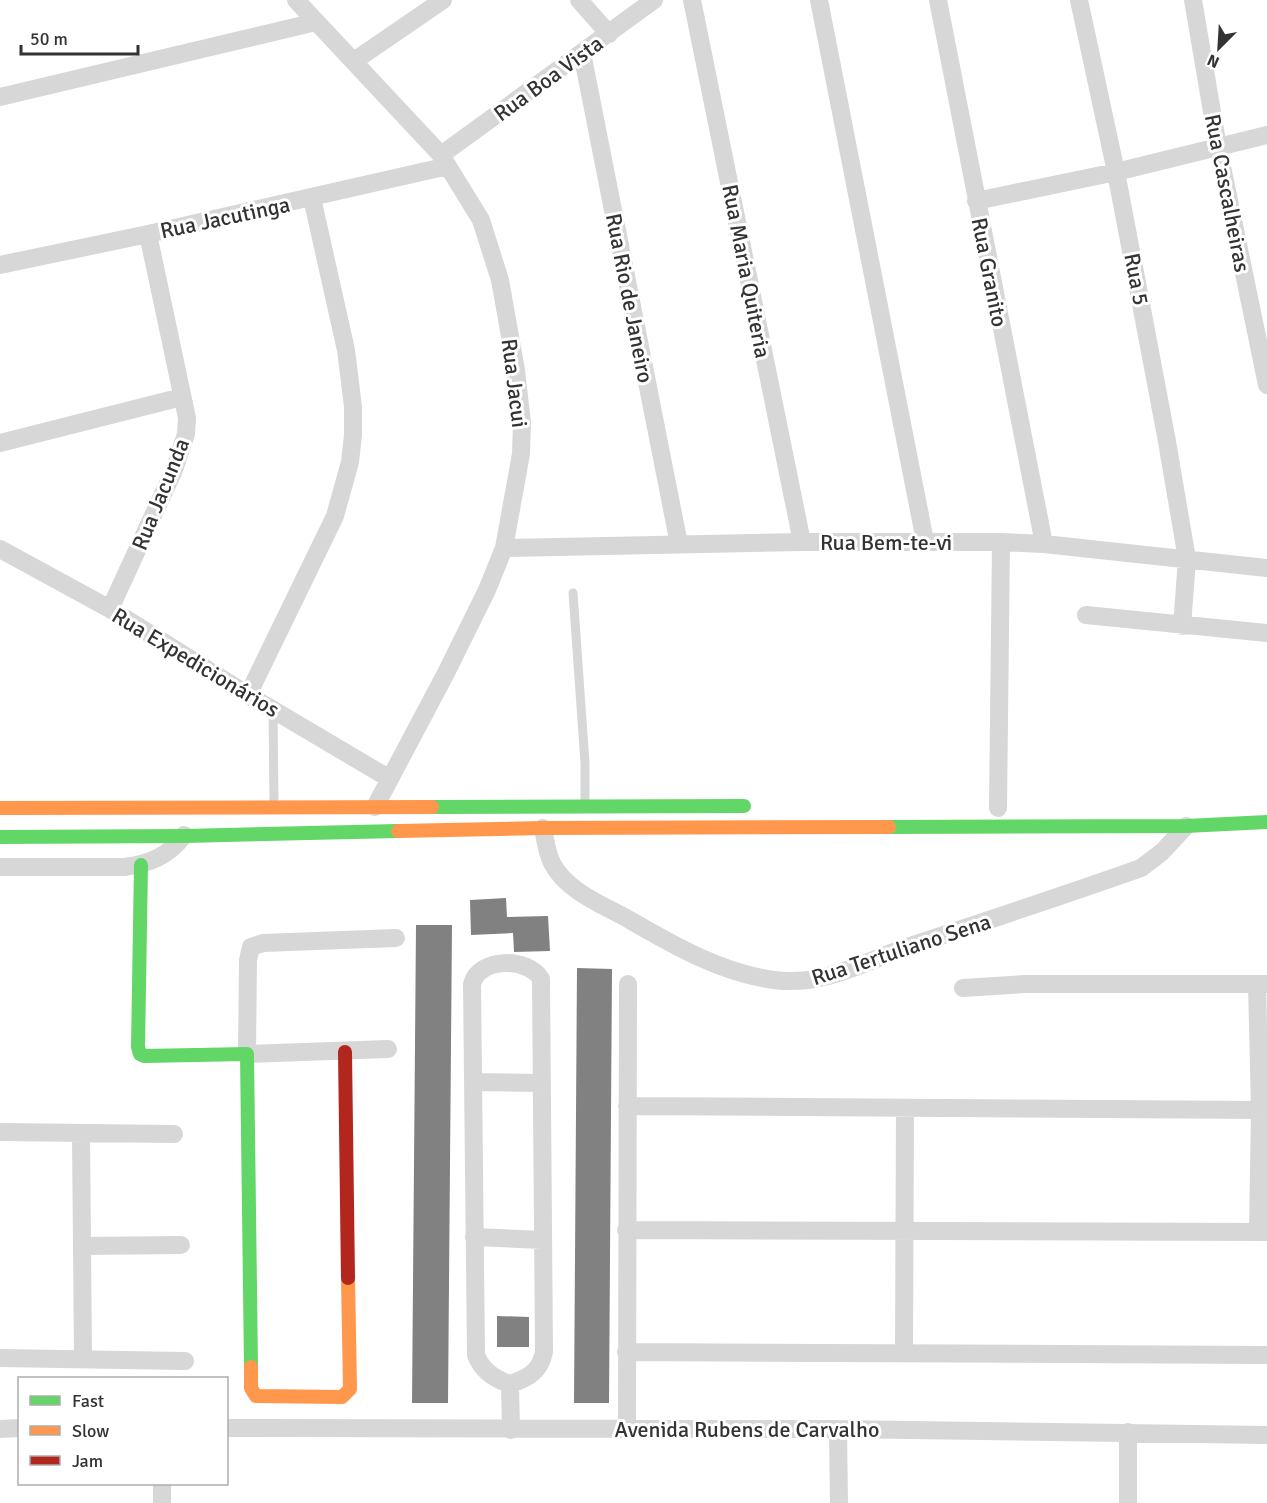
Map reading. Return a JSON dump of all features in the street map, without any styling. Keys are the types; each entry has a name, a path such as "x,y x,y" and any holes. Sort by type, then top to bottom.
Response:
{"main road":[{"path":"0,808 185,810 585,805 762,806"},
{"path":"0,837 184,836 543,828 1186,826 1267,822"},
{"path":"141,865 138,1047 140,1054 144,1056 247,1054 252,1392 257,1396 342,1397 351,1386 345,1052"}],"street":[{"name":"Rua Jacui","path":"296,0 445,161 481,220 500,280 516,369 522,440 514,500 504,548 477,611 375,807"},
{"path":"354,61 443,0"},
{"path":"579,0 609,34"},
{"name":"Rua Boa Vista","path":"445,161 582,53 654,0"},
{"name":"Rua Maria Quiteria","path":"692,0 802,542"},
{"path":"819,0 925,541"},
{"name":"Rua Granito","path":"938,0 1044,544"},
{"name":"Rua 5","path":"1079,0 1116,172 1188,558 1182,626"},
{"name":"Rua Cascalheiras","path":"1193,0 1218,147 1267,385"},
{"path":"0,97 316,22"},
{"name":"Rua Rio de Janeiro","path":"582,53 679,544"},
{"path":"976,201 1116,172 1267,135"},
{"name":"Rua Jacutinga","path":"0,265 312,198 445,161"},
{"path":"248,695 334,516 350,462 353,407 346,350 312,198"},
{"name":"Rua Jacunda","path":"110,609 174,470 186,434 187,418 148,234"},
{"path":"0,443 182,397"},
{"name":"Rua Bem-te-vi","path":"504,548 802,542 1001,542 1188,558 1267,568"},
{"path":"998,808 1001,542"},
{"name":"Rua Expedicionários","path":"0,549 110,609 248,695 390,779"},
{"path":"1086,615 1267,633"},
{"path":"0,867 141,865 166,854 184,836 185,810"},
{"name":"Rua Tertuliano Sena","path":"543,828 552,864 560,875 578,890 691,954 750,975 774,981 799,982 819,980 904,948 1141,868 1162,852 1186,826"},
{"path":"388,1049 247,1054 248,960 250,950 254,945 263,943 396,938"},
{"path":"508,963 519,964 529,968 541,979 542,1083 544,1352 542,1362 533,1374 510,1384 483,1369 476,1355 473,979 483,968 508,963"},
{"path":"627,1429 628,984"},
{"path":"626,1230 1263,1232 1262,984 1025,984 963,988"},
{"path":"473,1082 542,1083"},
{"path":"627,1106 1263,1110"},
{"path":"904,1352 906,1108"},
{"path":"0,1132 174,1134"},
{"path":"81,1134 83,1358"},
{"path":"474,1237 542,1240"},
{"path":"82,1246 181,1245"},
{"path":"626,1352 1267,1355"},
{"path":"0,1358 185,1361"},
{"path":"510,1384 511,1430"},
{"path":"0,1428 18,1428"},
{"name":"Avenida Rubens de Carvalho","path":"228,1428 838,1429 1267,1435"},
{"path":"838,1429 839,1503"},
{"path":"1128,1432 1128,1503"},
{"path":"162,1485 162,1503"}],"lane":[{"path":"573,592 585,763 585,805"},
{"path":"273,710 274,808"}],"building":[{"path":"506,898 507,917 548,916 550,951 514,952 513,933 471,935 470,900"},
{"path":"416,925 452,925 448,1403 412,1403"},
{"path":"577,968 612,969 609,1403 574,1403"},
{"path":"497,1316 529,1317 529,1347 497,1347"}],"traffic: fast":[{"path":"432,807 744,806"},
{"path":"889,827 1186,826 1267,822"},
{"path":"0,837 398,831"},
{"path":"141,865 138,1047 140,1054 144,1056 247,1054 251,1367"}],"traffic: slow":[{"path":"0,808 432,807"},
{"path":"398,831 543,828 889,827"},
{"path":"251,1367 251,1388 256,1396 342,1397 350,1389 348,1278"}],"traffic: jam":[{"path":"345,1052 348,1278"}]}
